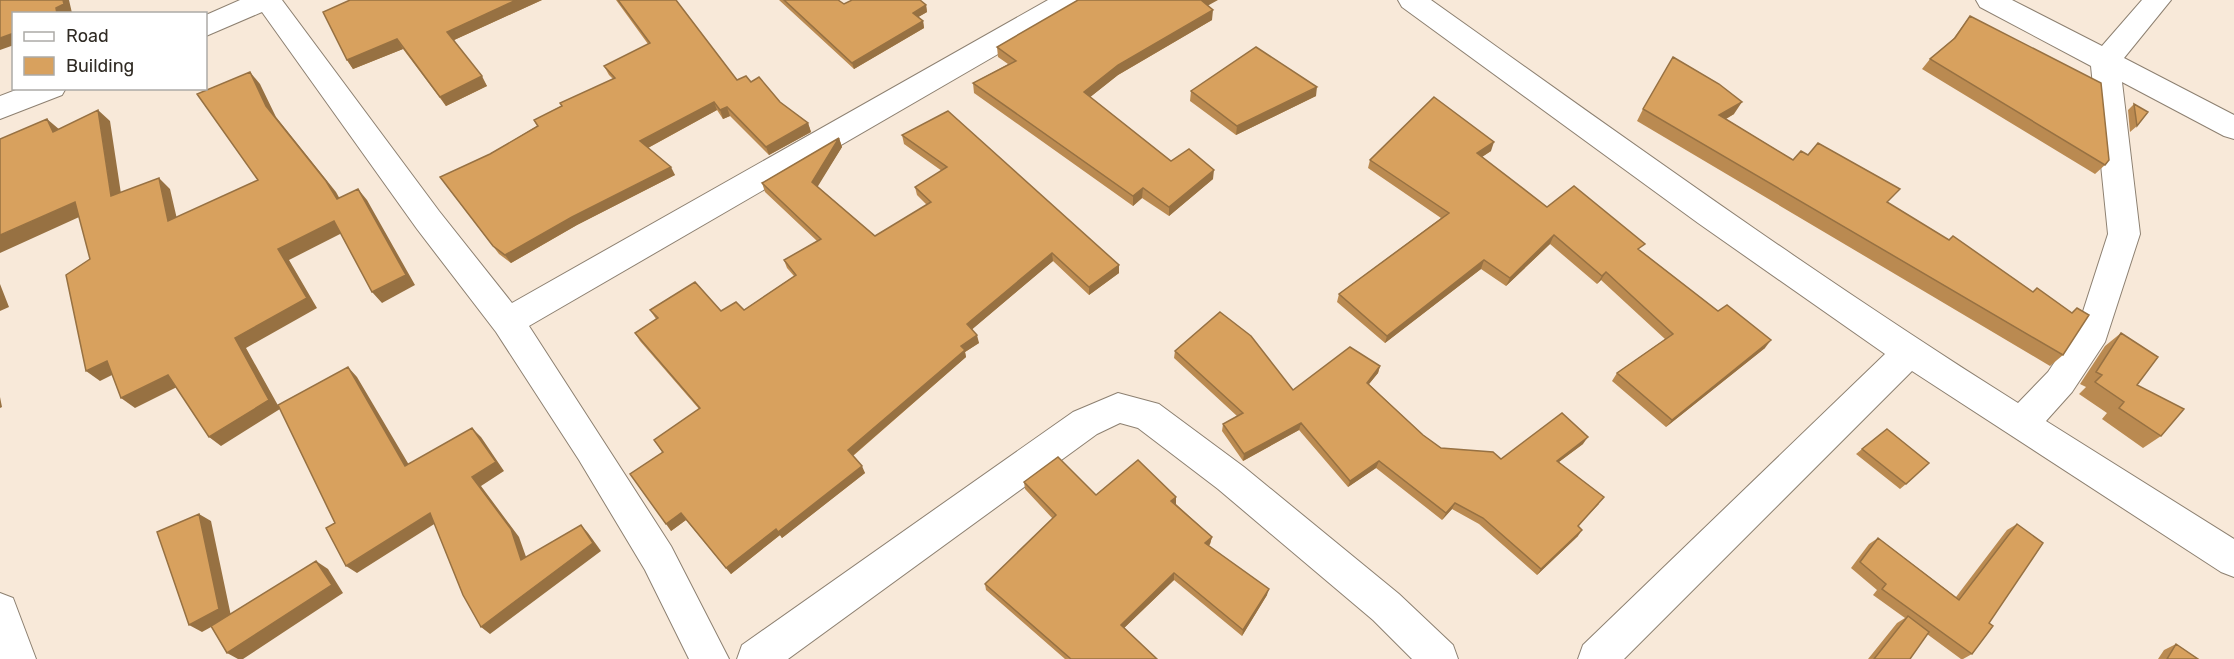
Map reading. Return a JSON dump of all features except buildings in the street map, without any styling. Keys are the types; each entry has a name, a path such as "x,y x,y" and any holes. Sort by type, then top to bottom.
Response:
{"street":[{"path":"207,27 266,0 428,220 508,322 591,449 658,558 710,659"},
{"path":"508,322 1069,0"},
{"path":"1412,0 1709,214 1909,352 2234,560"},
{"path":"1990,0 2234,128"},
{"path":"2020,425 2060,382 2093,332 2124,234 2105,62 2157,0"},
{"path":"0,108 47,90"},
{"path":"1597,659 1909,352"},
{"path":"756,659 1085,423 1118,408 1147,415 1231,478 1386,607 1439,659"},
{"path":"0,611 17,659"}]}
